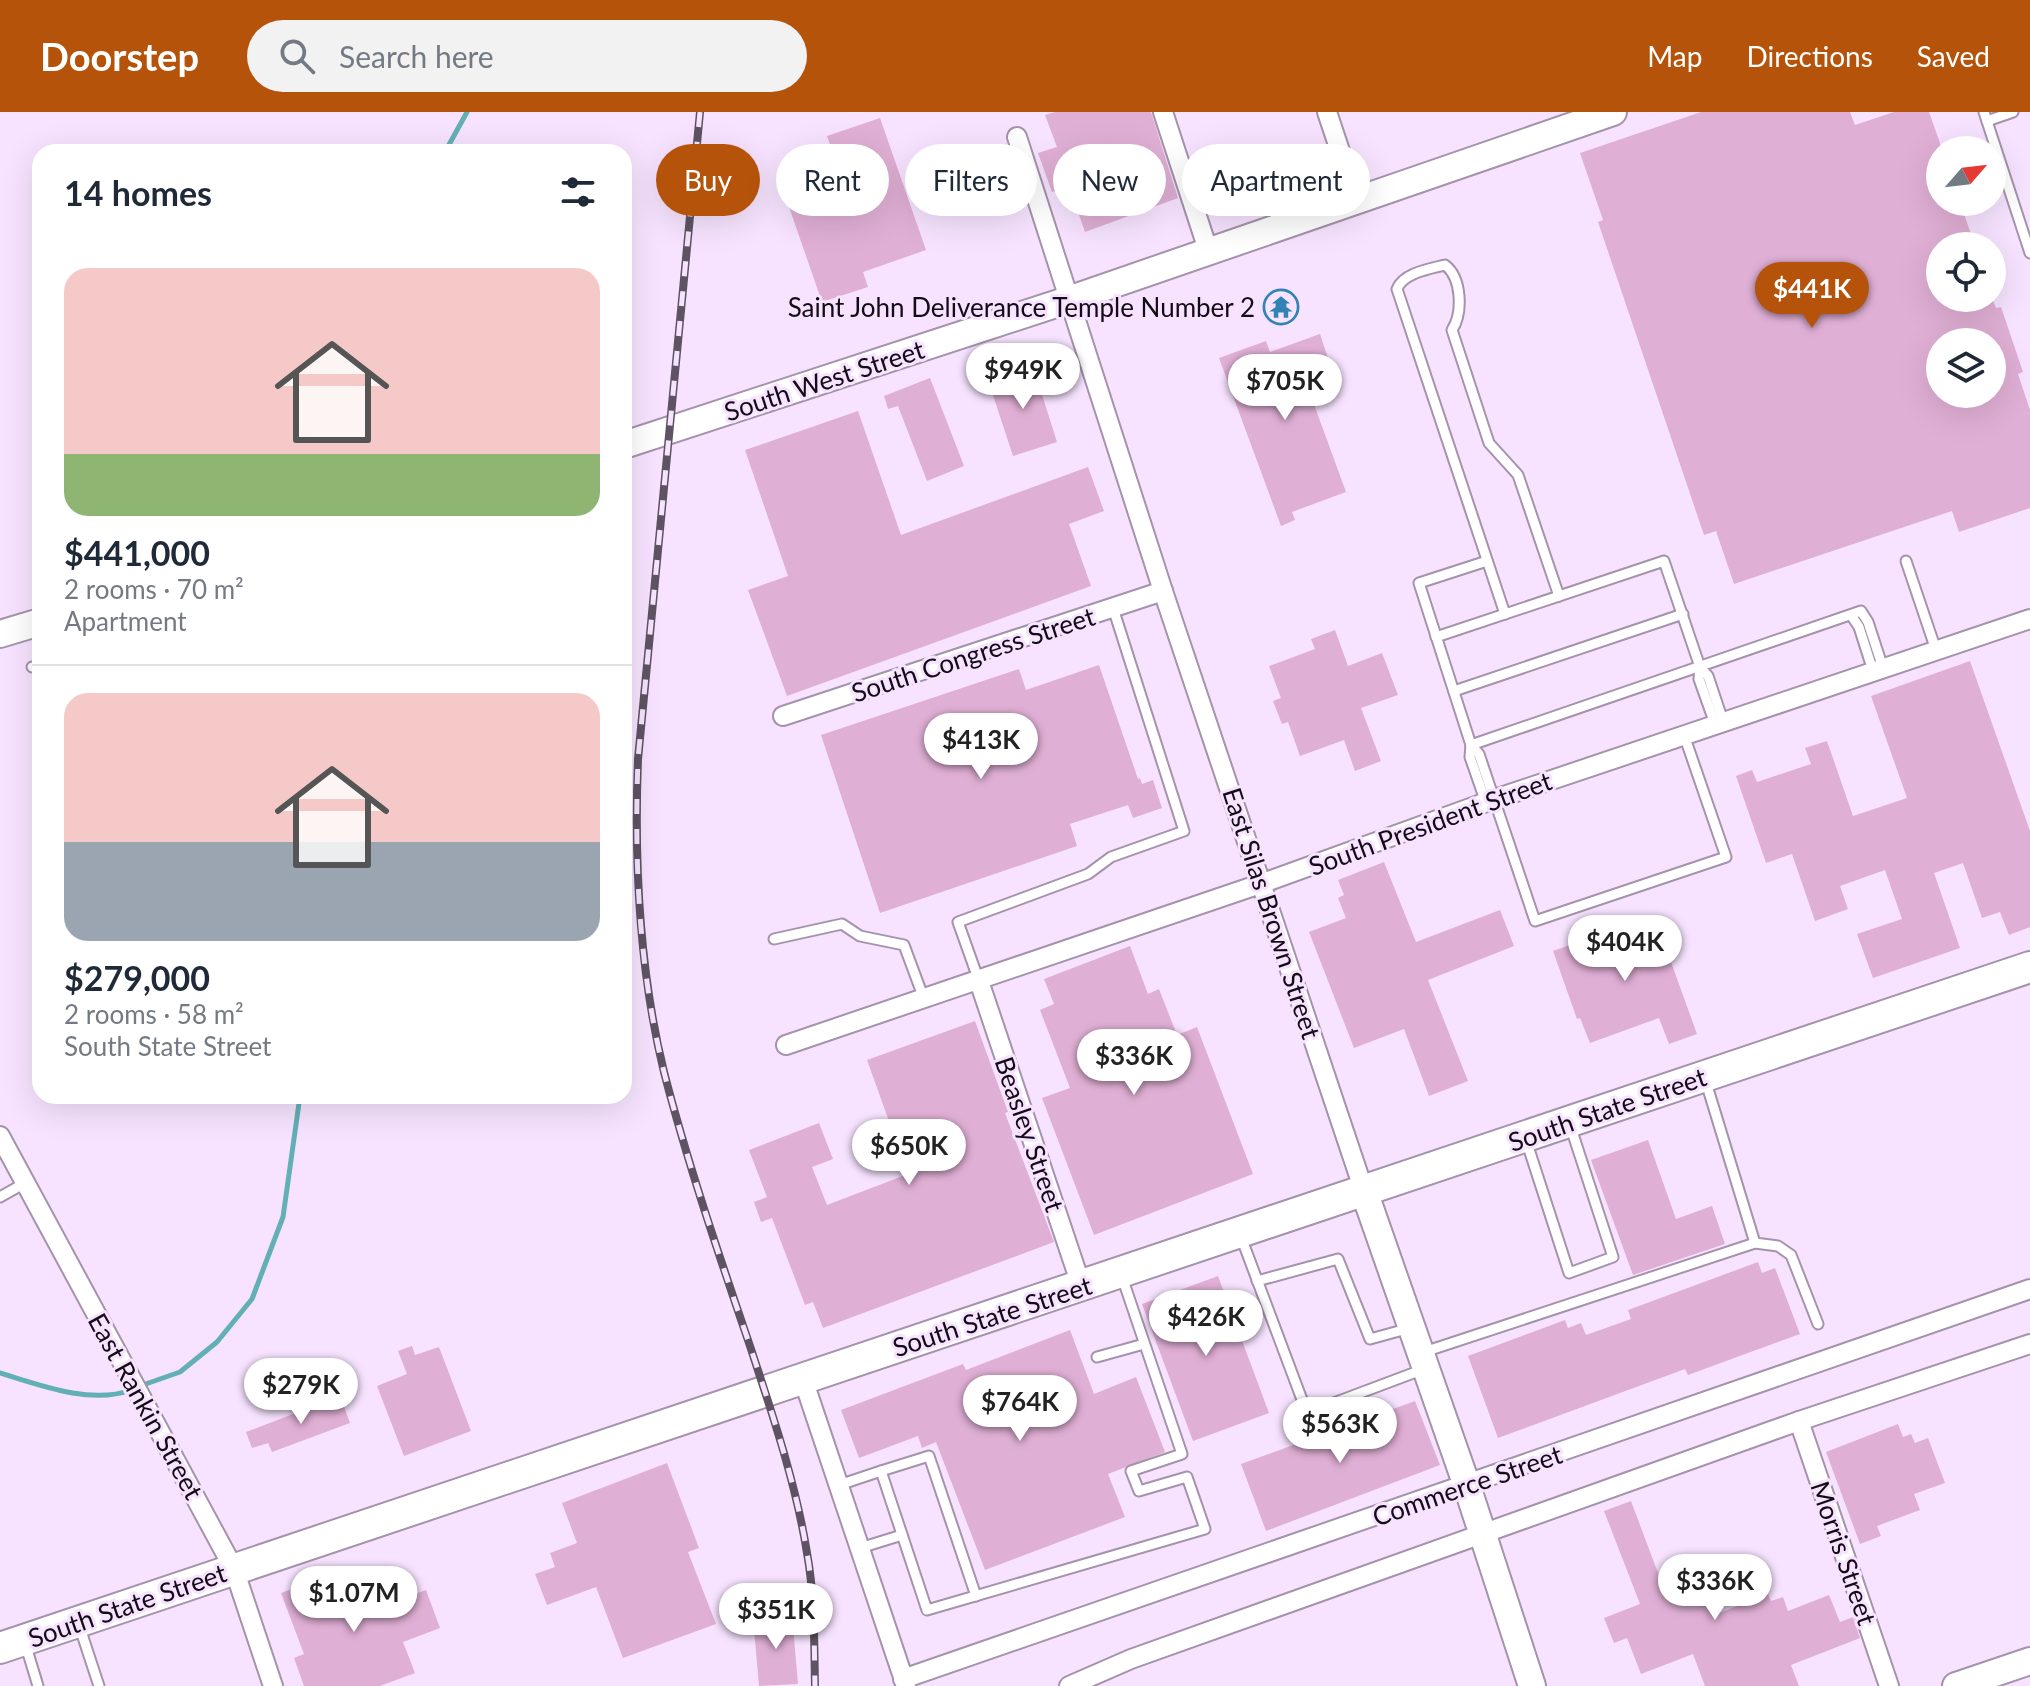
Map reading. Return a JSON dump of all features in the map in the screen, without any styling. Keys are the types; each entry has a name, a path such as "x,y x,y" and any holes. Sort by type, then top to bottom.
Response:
{"main road":[{"name":"South State Street","path":"12,1644 802,1376 1082,1288 2030,967"}],"street":[{"path":"1163,112 1208,250"},
{"path":"1327,112 1338,144"},
{"name":"South West Street","path":"1370,194 1613,112"},
{"name":"East Silas Brown Street","path":"1017,137 1163,591 1410,1328 1484,1535 1532,1686"},
{"name":"South West Street","path":"632,442 1068,300 1307,216"},
{"name":"South Congress Street","path":"783,716 1163,591"},
{"name":"South President Street","path":"786,1045 1263,883 1490,801 2030,619"},
{"path":"0,634 32,624"},
{"name":"Beasley Street","path":"979,981 1082,1288"},
{"name":"East Rankin Street","path":"0,1136 234,1569 273,1686"},
{"name":"Commerce Street","path":"905,1682 2030,1289"},
{"name":"Commerce Street","path":"1069,1686 1131,1659 1799,1421 2030,1344"},
{"path":"802,1376 905,1682"},
{"name":"Morris Street","path":"1799,1421 1889,1686"},
{"path":"1956,1686 2030,1661"}],"lane":[{"path":"2013,112 1985,116 2030,253"},
{"path":"1505,614 1397,289 1403,278 1445,265 1452,270 1458,289 1459,320 1452,330 1489,443 1518,475 1559,596"},
{"path":"1487,561 1419,583 1471,745 1479,754 1490,801 1535,921 1726,857 1684,735"},
{"path":"1436,637 1664,561 1700,667 1708,676 1719,723"},
{"path":"1906,561 1936,650"},
{"path":"979,981 958,922 1088,874 1111,857 1184,831 1113,608"},
{"path":"1471,745 1856,613 1868,622 1878,670"},
{"path":"1454,691 1683,614"},
{"path":"774,939 842,924 860,936 904,945 924,999"},
{"path":"1704,1076 1755,1243"},
{"path":"1525,1137 1569,1273 1613,1257 1569,1122"},
{"path":"0,1197 25,1183"},
{"path":"1240,1234 1307,1413 1422,1361 1755,1243 1778,1246 1791,1255 1818,1324"},
{"path":"1257,1281 1338,1259 1370,1339 1410,1328"},
{"path":"881,1471 927,1610 1205,1529 1187,1477 1139,1491 1131,1471 1182,1454 1121,1274"},
{"path":"1097,1357 1144,1344"},
{"path":"839,1485 929,1456 976,1596"},
{"path":"860,1548 902,1535"},
{"path":"78,1621 98,1686"},
{"path":"12,1644 38,1686"}],"building":[{"path":"1055,112 1151,112 1161,144 1056,144 1045,115"},
{"path":"1701,112 1850,112 1855,125 1894,112 1929,112 1938,136 1926,136 1926,216 1965,216 1970,232 1926,232 1926,312 2003,312 2023,372 2018,374 2030,410 2030,508 1959,532 1952,511 1734,584 1716,531 1704,535 1598,222 1603,220 1580,153"},
{"path":"880,118 905,190 905,216 914,216 926,250 863,272 868,287 822,302 792,216 889,216 889,144 830,144 827,136"},
{"path":"1053,148 1053,192 1052,192 1038,153"},
{"path":"1166,160 1178,198 1166,202"},
{"path":"1079,216 1129,216 1085,232"},
{"path":"1320,334 1331,367 1304,377 1346,492 1292,512 1295,520 1281,526 1219,358 1266,341 1270,352"},
{"path":"1033,366 1057,442 1013,456 988,380"},
{"path":"930,378 964,466 927,481 898,406 888,409 884,396"},
{"path":"858,411 901,535 1088,467 1104,511 1069,524 1091,586 787,696 748,590 788,576 745,450"},
{"path":"1335,630 1348,666 1382,653 1398,695 1361,708 1381,761 1355,771 1344,740 1300,756 1288,722 1282,724 1273,701 1281,698 1269,666 1315,649 1311,639"},
{"path":"1970,661 2030,831 2030,927 2009,935 2000,912 1982,918 1963,863 1934,873 1960,948 1873,978 1857,934 1902,919 1885,870 1840,886 1848,909 1815,921 1792,854 1766,863 1736,776 1752,770 1757,782 1811,764 1805,748 1827,741 1853,816 1907,798 1871,696"},
{"path":"1099,665 1138,779 1142,784 1153,780 1162,808 1133,818 1128,805 1070,824 1077,846 880,913 821,735 1019,669 1026,690"},
{"path":"1384,862 1416,942 1500,910 1514,946 1428,980 1468,1081 1429,1096 1404,1029 1354,1048 1309,932 1346,918 1338,898 1344,895 1338,880"},
{"path":"1654,915 1697,1034 1669,1044 1659,1018 1590,1043 1580,1018 1577,1019 1553,951"},
{"path":"1130,946 1148,994 1159,989 1177,1035 1197,1027 1253,1174 1094,1235 1042,1098 1070,1088 1040,1010 1054,1004 1044,979"},
{"path":"975,1021 1008,1112 1005,1113 1054,1242 823,1328 813,1302 805,1305 772,1218 761,1222 754,1202 767,1197 749,1150 819,1123 833,1159 812,1167 827,1205 908,1174 867,1060"},
{"path":"1648,1140 1676,1219 1712,1206 1725,1244 1633,1275 1591,1160"},
{"path":"1758,1262 1762,1273 1775,1268 1800,1334 1688,1375 1685,1369 1498,1438 1468,1356 1565,1320 1568,1328 1581,1323 1586,1335 1631,1319 1628,1310"},
{"path":"1218,1276 1269,1413 1193,1441 1142,1304"},
{"path":"1070,1330 1094,1394 1136,1377 1165,1452 1108,1474 1125,1517 985,1570 936,1442 922,1448 918,1436 859,1458 841,1410 963,1364 966,1370"},
{"path":"412,1346 415,1355 439,1347 471,1431 404,1456 377,1386 407,1374 398,1351"},
{"path":"340,1396 350,1423 272,1452 268,1443 252,1448 246,1432"},
{"path":"1415,1401 1440,1465 1266,1531 1241,1464"},
{"path":"1898,1424 1903,1437 1911,1434 1915,1443 1928,1438 1945,1483 1914,1494 1920,1510 1877,1526 1881,1536 1860,1544 1826,1452"},
{"path":"667,1463 699,1548 688,1552 716,1624 623,1658 596,1587 547,1605 535,1574 555,1567 550,1553 577,1543 562,1503"},
{"path":"1631,1501 1661,1581 1699,1567 1717,1614 1768,1594 1771,1601 1783,1597 1788,1611 1829,1595 1840,1622 1853,1617 1860,1638 1791,1665 1799,1686 1705,1686 1693,1654 1641,1674 1627,1638 1614,1643 1604,1618 1640,1604 1604,1511"},
{"path":"345,1569 362,1613 426,1590 440,1628 403,1642 415,1673 380,1686 304,1686 294,1658 304,1654 281,1593"},
{"path":"792,1615 798,1684 759,1686 753,1618"}],"waterway":[{"path":"449,144 467,112"},
{"path":"140,1386 180,1372 217,1342 252,1299 283,1217 299,1104"},
{"path":"0,1373 65,1392 99,1395 131,1390"}],"railway":[{"path":"700,112 638,759 640,916 649,995 664,1072 683,1142 797,1501 811,1586 815,1686"}],"place":[{"name":"Saint John Deliverance Temple Number 2","path":"1281,307"}]}
